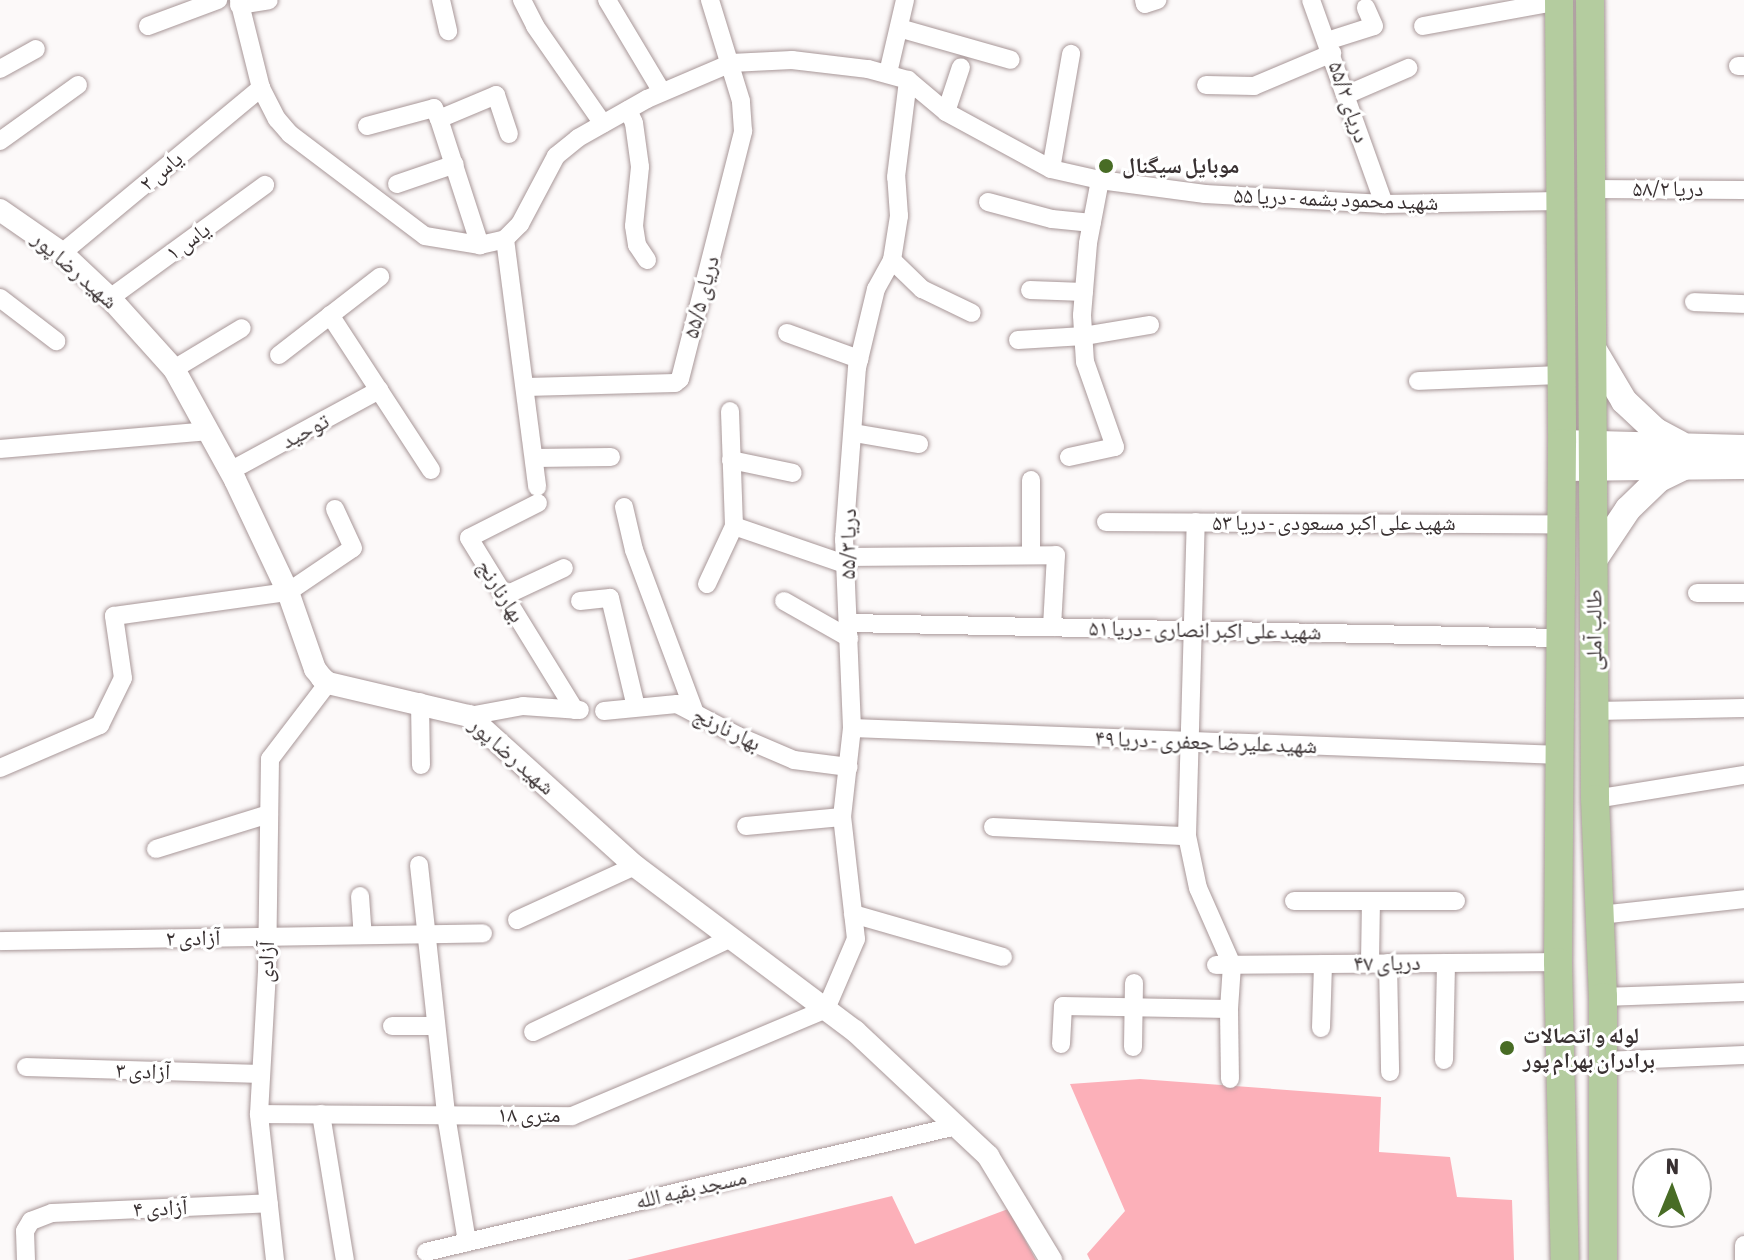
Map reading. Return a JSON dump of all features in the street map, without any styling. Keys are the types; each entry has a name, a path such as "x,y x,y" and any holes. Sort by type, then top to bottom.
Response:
{"main road":[{"name":"طالب آملی","path":"1559,0 1562,524 1557,840 1565,1260"},
{"name":"طالب آملی","path":"1590,0 1595,799 1603,997 1603,1260"},
{"path":"1592,347 1624,401 1687,456 1744,466"},
{"path":"1562,456 1687,456 1744,448"},
{"path":"1594,560 1628,509 1687,456"},
{"path":"1557,840 1567,879 1582,883 1591,868 1595,799"},
{"path":"1558,1000 1574,935 1591,930 1602,956"}],"street":[{"path":"148,26 218,0"},
{"path":"269,0 239,2 261,88 277,119 290,134 425,236 480,245 505,239 534,458 611,457"},
{"path":"441,0 448,31"},
{"path":"522,0 535,26 603,124"},
{"path":"607,0 662,92"},
{"path":"710,0 731,63"},
{"path":"888,73 905,0"},
{"path":"1144,0 1145,4 1157,0"},
{"name":"دریای ۵۵/۲","path":"1311,0 1384,204"},
{"path":"1423,26 1559,0"},
{"path":"1206,85 1254,86 1374,26 1366,8"},
{"path":"899,28 1011,60"},
{"path":"0,69 36,49"},
{"path":"1051,169 1071,54"},
{"name":"شهید محمود بشمه - دریا ۵۵","path":"505,239 520,224 556,156 603,124 662,92 731,63 792,60 888,73 908,80 946,112 1051,169 1100,180 1205,194 1384,204 1560,201"},
{"name":"دریای ۵۵/۵","path":"526,387 675,383 680,379 743,131 741,101 731,63"},
{"path":"946,112 961,67"},
{"path":"1346,95 1408,68"},
{"name":"دریا ۵۵/۳","path":"826,1009 856,939 842,817 852,728 845,560 859,359 876,289 892,260 899,216 896,177 908,80"},
{"path":"0,141 78,85"},
{"name":"یاس ۲","path":"62,253 261,88"},
{"path":"367,126 436,114 496,95 509,134"},
{"path":"628,110 634,123 640,167 634,226 637,245 647,260"},
{"path":"436,114 480,245"},
{"path":"397,184 455,164"},
{"path":"1069,457 1115,447 1085,362 1084,292 1100,180"},
{"name":"یاس ۱","path":"110,298 265,185"},
{"name":"دریا ۵۸/۲","path":"1591,189 1744,190"},
{"path":"988,202 1052,219 1092,223"},
{"name":"شهید رضا پور","path":"0,210 62,253 110,298 174,369 230,471 288,592 315,669 328,683 420,702 469,716 635,866 855,1031 996,1166 1051,1260"},
{"path":"892,260 922,289 972,313"},
{"path":"279,355 380,277"},
{"path":"1030,290 1084,292"},
{"path":"0,298 56,341"},
{"path":"1694,302 1744,304"},
{"path":"330,315 431,470"},
{"path":"1018,340 1084,336 1150,325"},
{"path":"174,369 242,328"},
{"path":"787,333 859,359"},
{"path":"1418,381 1562,375"},
{"name":"توحید","path":"230,471 379,390"},
{"path":"707,584 734,526 730,411"},
{"path":"0,449 209,431"},
{"path":"854,433 919,444"},
{"name":"بهارنارنج","path":"469,716 523,706 577,710 469,538 538,495 534,458"},
{"path":"731,460 793,473"},
{"path":"1031,480 1031,555"},
{"path":"624,507 634,550 695,713"},
{"path":"0,768 100,725 123,678 114,616 288,592 353,548 335,509"},
{"name":"شهید علی اکبر مسعودی - دریا ۵۳","path":"1106,522 1562,524"},
{"path":"1196,522 1187,836 1198,888 1224,965 1229,1009 1230,1079"},
{"path":"734,526 845,560 1056,555 1052,627"},
{"path":"504,596 564,568"},
{"path":"1697,593 1744,593"},
{"path":"580,601 610,598 636,707"},
{"path":"784,601 849,630"},
{"name":"شهید علی اکبر انصاری - دریا ۵۱","path":"849,630 1052,627 1561,638"},
{"name":"آزادی","path":"275,1260 259,1114 267,937 270,759 328,683"},
{"path":"420,702 421,765"},
{"name":"بهار نارنج","path":"604,711 677,704 794,760 849,767"},
{"path":"1595,711 1744,708"},
{"name":"شهید علیرضا جعفری - دریا ۴۹","path":"852,728 1560,755"},
{"path":"1595,799 1744,775"},
{"path":"156,849 269,814"},
{"path":"746,826 842,817"},
{"path":"993,827 1187,836"},
{"path":"419,865 446,1115 467,1242"},
{"path":"517,920 635,866"},
{"path":"360,896 363,935"},
{"path":"1600,915 1744,899"},
{"path":"1294,901 1456,901"},
{"path":"1371,901 1390,1072"},
{"path":"853,914 1003,957"},
{"name":"آزادی ۲","path":"0,941 483,933"},
{"path":"533,1032 731,938"},
{"name":"دریای ۴۷","path":"1224,965 1558,962"},
{"path":"1444,1060 1446,963"},
{"path":"1321,1028 1323,964"},
{"path":"1133,1047 1134,983"},
{"path":"1603,997 1744,992"},
{"path":"1061,1044 1063,1006 1229,1009"},
{"name":"۱۸ متری","path":"259,1114 572,1116 826,1009"},
{"path":"392,1026 436,1026"},
{"path":"1604,1061 1744,1055"},
{"name":"آزادی ۳","path":"26,1067 261,1074"},
{"path":"321,1114 345,1260"},
{"name":"مسجد بقیه الله","path":"426,1252 956,1126"},
{"name":"آزادی ۴","path":"26,1260 25,1231 31,1221 52,1213 269,1203"},
{"path":"1744,1245 1744,1260"}],"shaded area":[{"path":"1140,1079 1381,1097 1379,1152 1450,1157 1457,1197 1512,1200 1514,1260 1090,1260 1087,1254 1125,1211 1070,1084"},
{"path":"892,1196 915,1244 1008,1209 1036,1260 627,1260"}],"place":[{"name":"موبایل سیگنال","path":"1106,166"},
{"name":"لوله و اتصالات برادران بهرام پور","path":"1507,1048"}]}
